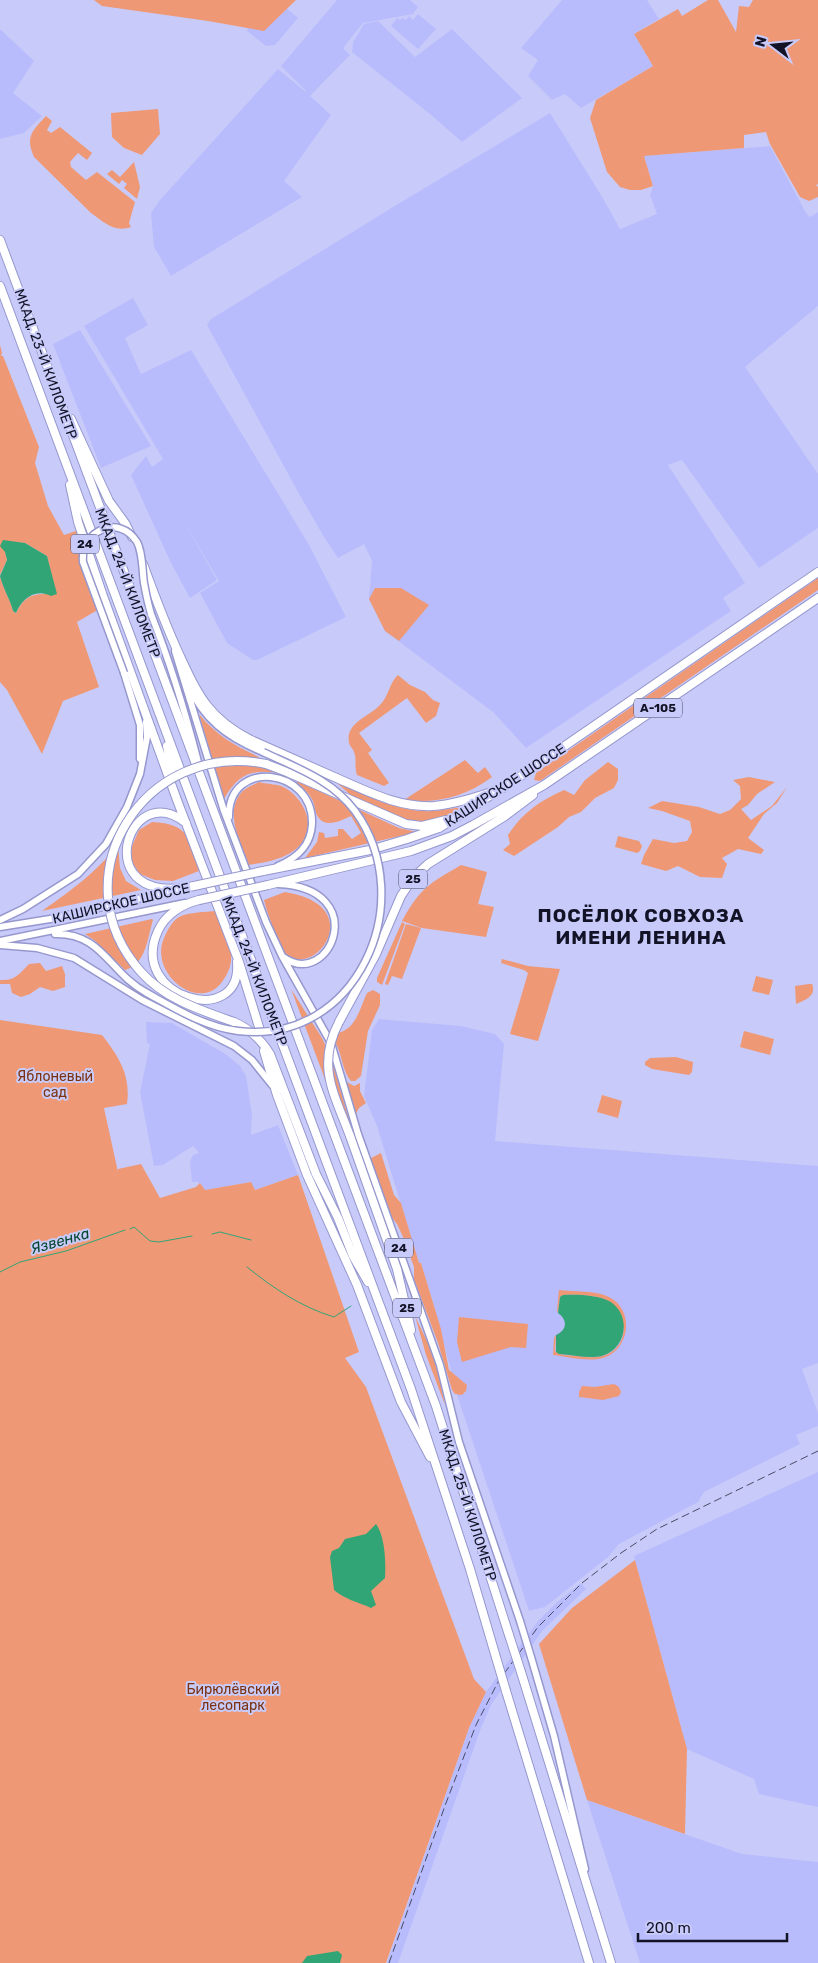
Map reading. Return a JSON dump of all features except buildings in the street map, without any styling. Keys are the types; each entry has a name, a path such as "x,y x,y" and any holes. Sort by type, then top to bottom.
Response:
{"highway":[{"name":"МКАД, 23-Й КИЛОМЕТР","path":"0,240 82,460"},
{"name":"МКАД, 23-Й КИЛОМЕТР","path":"0,286 67,467"},
{"path":"55,388 109,501 125,523 168,632 192,684 205,703 232,729 251,740 375,795 404,804 422,806 444,805 504,788"},
{"name":"МКАД, 24-Й КИЛОМЕТР","path":"82,460 342,1155"},
{"name":"24","path":"67,467 78,522 145,713"},
{"name":"МКАД, 24-Й КИЛОМЕТР","path":"67,467 380,1305 411,1389 440,1477"},
{"name":"КАШИРСКОЕ ШОССЕ","path":"192,887 370,850 407,840 440,828 504,788 818,572"},
{"name":"КАШИРСКОЕ ШОССЕ","path":"195,901 372,861 428,845 473,825 544,785 818,598"},
{"path":"145,713 235,953 259,1027"},
{"path":"164,727 171,768 184,816"},
{"path":"380,1305 353,1256 338,1218 316,1174 270,1054 258,1038 248,1030 234,1022 179,1001 154,985 141,972 121,943 114,926 110,911 109,876 111,860 122,829 139,804 161,785 189,769 217,762 243,761 266,764 406,824 422,826 460,816"},
{"name":"25","path":"414,1347 409,1317 397,1269 332,1087 327,1060 330,1040 376,954 401,896 413,878 428,864 519,806 544,785"},
{"path":"188,824 178,816 171,814 154,814 146,817 132,830 126,845 126,854 132,872 146,883 161,887 192,887"},
{"path":"195,901 173,912 165,920 155,937 153,956 165,984 174,991 193,1000 210,1000 220,997 234,982 237,964 235,953"},
{"path":"264,1051 277,1095 307,1175 357,1285 395,1389 440,1477"},
{"name":"МКАД, 25-Й КИЛОМЕТР","path":"342,1155 439,1415 611,1963"},
{"name":"МКАД, 25-Й КИЛОМЕТР","path":"440,1477 470,1569 589,1963"}],"main road":[{"name":"24","path":"136,786 141,756 140,725 124,673 83,562 84,547 89,538 96,532 111,528 121,529 130,534 140,551 151,614 186,713 207,794"},
{"path":"41,934 70,934 84,939 97,949 125,978 147,993 194,1018 214,1026 238,1032 279,1029 308,1020 336,1000 356,976 371,950 380,923 383,896 380,865 370,836 354,810 332,788 311,774 234,739 215,724 204,712 192,692 168,632"},
{"path":"175,651 182,678 229,821 266,922 282,956 288,960 306,963 324,954 335,935 335,920 326,902 312,892 298,886 270,885"},
{"name":"24","path":"0,920 41,898 78,874 88,865 114,833 136,786 146,749 145,713"},
{"path":"229,821 229,808 234,794 245,782 252,779 279,778 302,792 311,810 312,829 310,839 292,860 267,870"},
{"name":"КАШИРСКОЕ ШОССЕ","path":"0,927 50,919 192,887"},
{"name":"КАШИРСКОЕ ШОССЕ","path":"0,941 195,901"},
{"path":"0,945 37,948 74,958 142,1000 242,1052 261,1069 277,1095"},
{"name":"24","path":"282,956 331,1043 358,1134 445,1383 459,1442 520,1621 554,1736 596,1916"}],"shaded area":[{"path":"337,0 410,0 418,7 413,14 363,23 343,48 350,55 310,96 331,115 284,181 302,197 171,276 154,247 151,213 160,200 278,69 306,92 281,66"},
{"path":"562,0 647,0 659,19 634,34 653,66 581,108 565,94 552,100 528,76 538,60 521,48"},
{"path":"284,6 298,18 275,45 266,46 247,31 250,21"},
{"path":"418,14 436,29 418,49 391,26 397,18 406,20 409,16 413,20"},
{"path":"378,21 415,57 452,29 522,98 462,142 352,52 353,42 364,24"},
{"path":"0,29 34,61 13,93 42,116 24,133 0,139"},
{"path":"550,113 620,229 657,214 650,195 653,186 644,156 770,146 806,213 810,217 818,212 818,306 745,367 818,474 818,528 759,568 682,460 668,465 745,583 723,598 731,611 526,748 493,712 385,631 369,599 372,561 364,544 338,558 298,492 207,325 211,319"},
{"path":"133,298 148,325 125,338 141,374 191,350 308,543 346,617 257,660 253,660 227,643 200,593 219,581 184,522 217,580 190,598 171,563 131,475 146,456 152,467 163,459 84,326"},
{"path":"80,330 151,446 101,468 53,344"},
{"path":"3,540 25,543 47,556 57,594 51,596 40,593 34,594 25,599 16,613 13,611 0,576 7,560 5,552 0,546"},
{"path":"379,1019 461,1026 495,1034 504,1044 495,1141 818,1166 818,1363 802,1369 818,1413 818,1426 796,1435 800,1444 704,1492 698,1502 619,1544 608,1557 545,1607 529,1611 458,1398 421,1263 419,1263 377,1126 364,1096 372,1030"},
{"path":"146,1022 172,1023 227,1055 240,1066 246,1076 252,1115 251,1135 278,1125 298,1175 255,1190 251,1182 205,1190 198,1182 192,1182 190,1161 193,1155 199,1153 193,1146 163,1165 154,1166 140,1092 150,1044 147,1043"},
{"path":"563,1295 599,1297 609,1301 616,1307 621,1314 624,1331 617,1346 610,1352 597,1357 559,1354 556,1352 556,1335 560,1333 565,1325 565,1322 558,1313 560,1297"},
{"path":"818,1472 818,1807 759,1794 754,1779 687,1749 634,1556"},
{"path":"376,1524 383,1542 385,1578 371,1591 376,1605 371,1608 347,1598 334,1590 330,1557 332,1551 339,1548 345,1539 366,1534"},
{"path":"581,1583 586,1589 542,1631 491,1705 481,1728 398,1963 387,1963 469,1728 486,1692 538,1621 556,1603"},
{"path":"587,1800 742,1854 818,1862 818,1963 640,1963"},
{"path":"338,1951 342,1955 340,1963 302,1963 307,1956"}],"green space":[{"path":"94,0 296,0 264,31 102,6"},
{"path":"708,0 718,0 736,32 739,6 749,7 753,0 818,0 818,184 816,185 818,187 818,197 809,201 800,197 770,144 766,132 744,135 744,148 644,156 653,186 641,190 630,190 620,187 607,172 590,118 596,100 653,66 634,34 678,9 682,16"},
{"path":"158,109 160,134 142,155 124,148 112,137 111,113"},
{"path":"46,116 52,121 47,130 51,133 60,127 92,153 87,160 78,153 70,162 71,167 86,180 97,172 135,202 129,223 131,227 114,228 100,220 34,157 30,144 31,135"},
{"path":"134,162 140,187 137,199 124,188 127,184 122,180 119,184 107,174 112,170 120,177"},
{"path":"0,345 1,356 3,356 39,447 35,463 48,506 64,535 76,531 101,608 77,622 99,687 63,701 42,754 7,690 0,682 0,576 13,611 16,613 21,604 28,598 47,594 53,582 47,556 25,543 11,542 5,552 7,560 0,575"},
{"path":"818,578 818,590 540,781 534,780 536,773"},
{"path":"375,588 401,588 429,605 399,641 385,631 369,599"},
{"path":"398,675 410,685 425,692 433,700 440,703 436,716 426,723 407,698 359,733 372,750 368,753 389,783 384,786 357,775 355,755 349,743 349,735 359,720 376,709 383,701"},
{"path":"199,714 226,739 259,757 257,766 284,774 256,772 249,774 242,777 236,783 224,799"},
{"path":"465,760 478,773 485,767 492,777 472,790 450,798 428,801 404,800"},
{"path":"608,762 618,769 618,780 614,788 595,798 581,812 569,817 558,827 514,856 503,850 510,844 508,835 513,827 533,808 564,790 574,795 585,780"},
{"path":"749,777 775,782 757,794 748,805 741,809 751,820 772,806 787,787 777,803 764,814 748,838 764,850 761,854 738,849 722,858 727,864 722,878 700,877 678,866 666,871 641,864 653,839 674,843 687,841 692,832 690,821 648,808 662,801 699,807 720,814 730,810 741,799 740,786 733,780"},
{"path":"297,781 399,828 417,832 305,858 317,842 319,832 324,833 325,838 338,836 338,829 343,829 352,839 361,833 351,816 334,823 321,821 311,798"},
{"path":"259,782 281,786 289,790 305,810 308,827 302,843 291,853 263,863 249,865 238,838 234,810 236,801 241,793"},
{"path":"337,783 384,803 408,809 434,811 468,807 441,820 424,823 407,821 355,799"},
{"path":"152,822 174,826 186,835 199,871 173,881 155,880 140,874 131,861 132,846 139,830"},
{"path":"618,836 639,841 642,846 640,851 637,853 615,847"},
{"path":"118,845 120,868 126,881 141,890 42,911 83,881"},
{"path":"461,865 487,872 478,904 494,907 486,937 422,928 402,921 427,887"},
{"path":"285,892 311,900 325,912 330,925 328,939 320,950 309,958 297,959 285,953 273,928 264,900"},
{"path":"217,911 230,946 231,959 229,969 224,979 214,989 203,993 191,992 180,986 170,977 164,965 161,952 164,938 168,929 179,917 193,913"},
{"path":"152,919 142,957 132,967 125,970 94,940 85,934"},
{"path":"402,922 405,924 382,985 377,982 377,978"},
{"path":"406,924 421,928 402,979 392,976 388,985 385,984"},
{"path":"502,959 528,966 560,969 538,1041 510,1034 528,973 501,963"},
{"path":"40,963 46,971 62,966 65,974 65,987 53,991 40,987 30,994 21,997 12,993 10,984 0,984 0,980 13,978 29,964"},
{"path":"756,976 773,980 769,995 752,991"},
{"path":"812,984 812,995 796,1004 795,986"},
{"path":"291,989 322,1038 330,1055 353,1133 346,1135"},
{"path":"373,990 380,994 380,1005 368,1031 361,1076 355,1081 351,1081 335,1042 338,1033 344,1031 353,1023 367,993"},
{"name":"Бирюлёвский лесопарк","path":"0,1020 102,1035 114,1051 122,1067 127,1084 127,1104 104,1108 118,1172 118,1169 141,1164 160,1198 196,1187 200,1183 205,1190 251,1182 255,1190 298,1175 359,1352 345,1358 366,1387 474,1679 486,1692 469,1728 386,1963 0,1963"},
{"path":"744,1031 774,1039 770,1055 740,1047"},
{"path":"676,1057 693,1062 692,1072 689,1075 652,1069 645,1065 645,1062 650,1058"},
{"path":"345,1081 354,1086 360,1083 360,1091 366,1103 359,1108 355,1116"},
{"path":"602,1095 622,1101 618,1118 597,1112"},
{"path":"381,1153 394,1195 401,1203 419,1263 421,1263 441,1329 449,1370 467,1385 466,1391 462,1395 455,1394 452,1390 438,1343 414,1279 414,1267 397,1224 389,1214 369,1159"},
{"path":"559,1290 598,1293 609,1297 617,1303 623,1311 626,1329 624,1339 612,1354 591,1360 553,1355 554,1338 556,1335 555,1351 559,1354 592,1357 604,1356 615,1349 620,1342 624,1327 622,1319 613,1305 602,1298 585,1295 563,1295 560,1297 558,1313"},
{"path":"415,1316 436,1360 445,1405 426,1355"},
{"path":"459,1317 528,1324 526,1348 511,1347 462,1362 457,1342"},
{"path":"614,1384 619,1387 621,1392 619,1396 603,1400 579,1397 582,1386 595,1387"},
{"path":"635,1560 687,1749 685,1834 587,1800 539,1644 572,1608"}],"waterway":[{"name":"Язвенка","path":"130,1229 134,1227 150,1241 159,1242 192,1236"},
{"name":"Язвенка","path":"0,1272 20,1262 66,1251 125,1230"},
{"path":"212,1234 220,1232 251,1240"},
{"name":"Язвенка","path":"247,1267 288,1296 322,1313 334,1317 351,1306"}],"railway":[{"path":"389,1963 476,1725 498,1682 538,1627 582,1583 621,1553 657,1529 818,1451"}],"district":[{"name":"ПОСЁЛОК СОВХОЗА ИМЕНИ ЛЕНИНА","path":"641,926"}],"park label":[{"name":"Яблоневый сад","path":"55,1084"}]}
